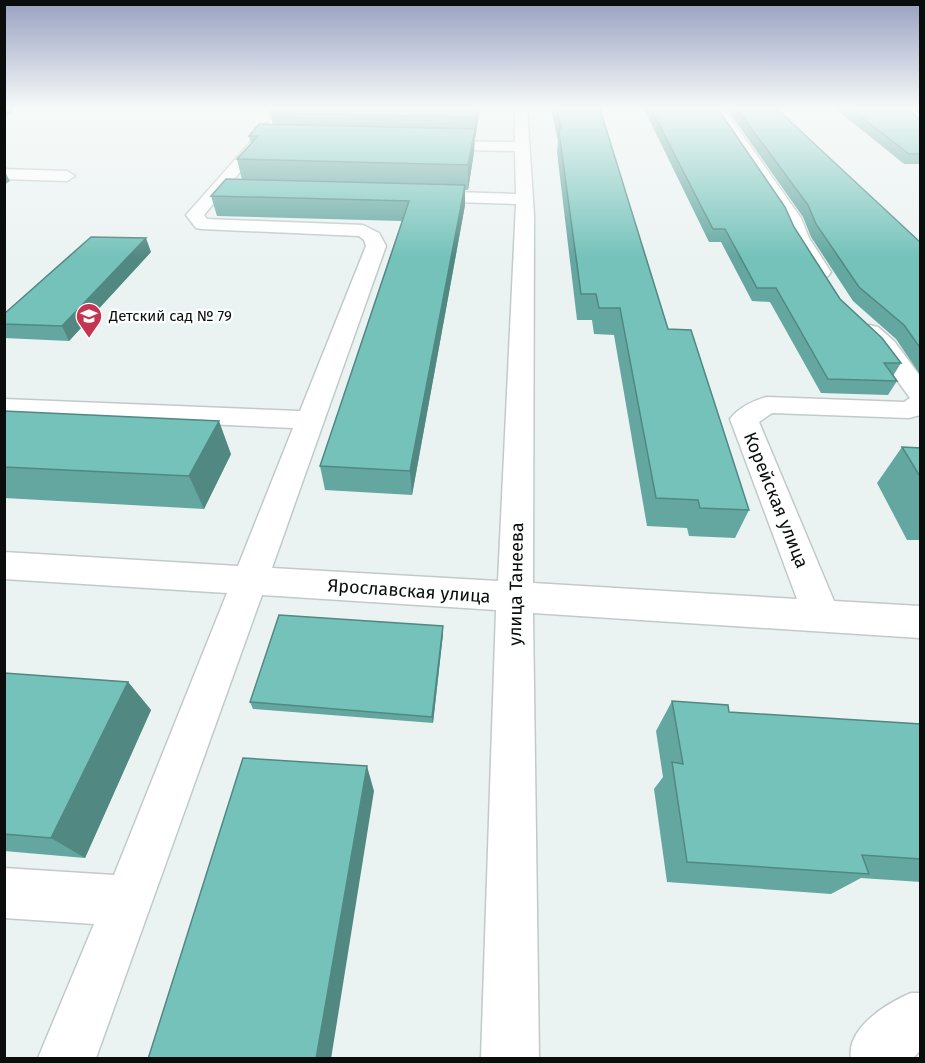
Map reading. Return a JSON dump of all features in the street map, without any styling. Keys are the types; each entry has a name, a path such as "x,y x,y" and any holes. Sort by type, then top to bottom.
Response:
{"street":[{"path":"66,1059 129,901 376,246 372,237 363,231 202,224 195,215 228,191 256,159"},
{"name":"улица Танеева","path":"510,1059 515,598 525,199 523,159"},
{"path":"751,159 792,218 800,238 831,287"},
{"path":"4,174 67,176"},
{"path":"406,196 525,199"},
{"path":"860,322 885,346 921,393"},
{"name":"Корейская улица","path":"822,616 744,419 767,405 909,410 921,404"},
{"path":"4,407 310,420"},
{"name":"Ярославская улица","path":"4,565 921,622"},
{"path":"4,893 129,901"},
{"path":"880,1059 879,1051 911,1021 921,1022"}],"building":[{"path":"237,159 469,159 468,165"},
{"path":"563,159 615,159 668,329 691,330 749,510 700,508 698,500 656,498 620,308 599,308 596,294 581,294"},
{"path":"677,159 752,159 785,207 794,227 840,299 882,338 901,363 884,363 897,381 828,379 776,288 757,288 725,229 713,229"},
{"path":"774,159 830,159 921,243 921,349 904,325 859,287 816,224 808,205"},
{"path":"226,179 465,185 410,471 320,466 409,201 211,196"},
{"path":"91,237 146,238 62,326 4,324 4,314"},
{"path":"4,411 219,421 189,476 4,467"},
{"path":"902,447 921,448 921,478"},
{"path":"279,615 443,626 432,717 250,702"},
{"path":"4,673 128,682 51,838 4,834"},
{"path":"672,701 728,705 729,712 921,724 921,859 862,855 869,874 687,862 672,762 683,764"},
{"path":"243,758 367,766 316,1059 148,1059"}],"place":[{"name":"Детский сад № 79","path":"89,339"}]}
